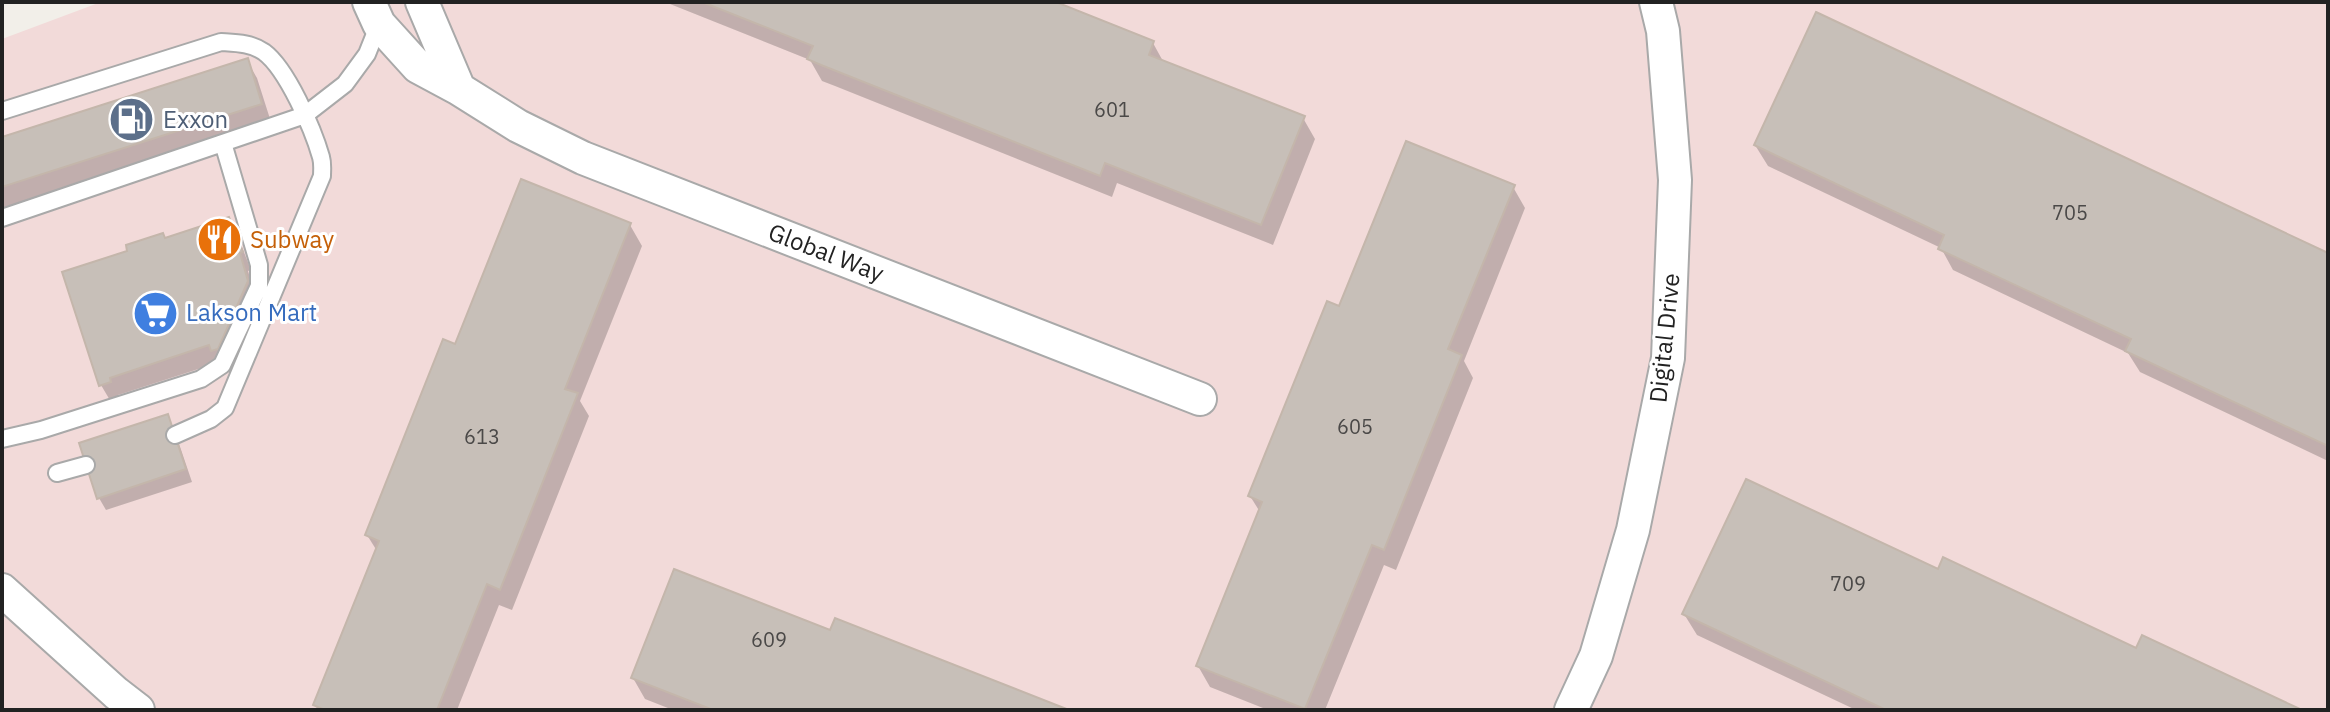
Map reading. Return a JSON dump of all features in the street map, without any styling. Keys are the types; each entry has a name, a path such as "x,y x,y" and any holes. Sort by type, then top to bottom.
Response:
{"street":[{"path":"422,2 459,89"},
{"name":"Digital Drive","path":"1571,710 1596,656 1633,530 1668,358 1675,180 1663,31 1656,2"},
{"name":"Global Way","path":"374,13 418,67 518,126 583,158 1200,399"},
{"path":"2,590 138,710"}],"lane":[{"path":"2,218 305,115 345,84 367,54 374,13"},
{"path":"2,111 221,42 244,44 263,52 281,70 305,115 322,161 322,176 225,408 211,419 175,435"},
{"path":"2,439 41,430 201,379 222,365 259,286 259,265 223,143"},
{"path":"57,473 86,465"}],"shaded area":[{"path":"101,2 2328,2 2328,710 2,710 2,39"}],"building":[{"path":"702,2 1056,2 1154,41 1149,55 1305,116 1261,225 1105,163 1100,176 821,65 807,59 813,46"},
{"path":"1816,12 2328,253 2328,446 2125,351 2131,339 1938,249 1944,235 1754,145"},
{"name":"Exxon","path":"248,58 262,104 2,187 2,137"},
{"path":"1406,141 1515,185 1448,349 1462,355 1384,550 1372,545 1305,709 1196,666 1262,502 1248,496 1327,301 1339,306"},
{"path":"521,179 631,223 565,389 578,393 500,590 487,584 437,710 325,710 313,705 379,541 365,535 443,339 455,344"},
{"name":"Lakson Mart","path":"229,217 243,252 240,253 248,281 218,349 211,351 209,345 110,378 111,382 99,386 62,272 127,251 126,245 163,233 165,238"},
{"path":"168,414 186,469 97,499 79,443"},
{"path":"1746,479 1938,569 1943,557 2136,648 2142,635 2302,710 1886,710 1682,614"},
{"path":"674,569 830,630 835,618 1069,710 713,710 631,678"}],"place":[{"name":"Exxon","path":"132,120"},
{"name":"Subway","path":"219,240"},
{"name":"Lakson Mart","path":"155,313"}]}
